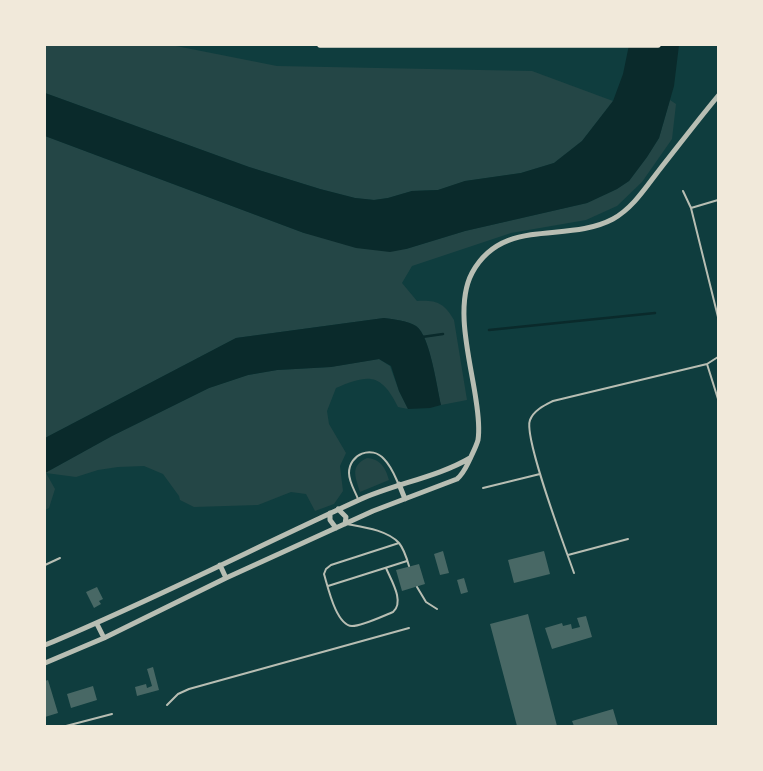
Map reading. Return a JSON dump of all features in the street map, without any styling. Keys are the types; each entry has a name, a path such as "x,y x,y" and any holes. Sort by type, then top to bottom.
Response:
{"main road":[{"path":"320,45 658,45"}],"street":[{"path":"45,663 104,638 226,578 336,528 457,479 465,469 478,439 464,310 466,290 473,272 483,258 509,239 532,233 602,224 622,214 641,194 718,96"},
{"path":"45,645 97,624 338,509 399,484 453,467 470,458"},
{"path":"399,484 405,499"},
{"path":"338,509 346,517 346,524"},
{"path":"330,513 330,520 336,528"},
{"path":"220,566 226,578"},
{"path":"97,624 104,638"}],"lane":[{"path":"683,192 691,208 718,317"},
{"path":"691,208 718,200"},
{"path":"574,573 540,474 529,431 530,420 538,409 553,401 707,364 718,357"},
{"path":"707,364 718,399"},
{"path":"359,500 350,478 350,464 356,456 366,452 376,453 384,458 399,484"},
{"path":"483,488 540,474"},
{"path":"346,524 388,535 399,543 410,566"},
{"path":"568,555 628,539"},
{"path":"386,568 399,606 394,612 353,626 346,624 340,619 328,586 324,574 326,569 331,565 399,543"},
{"path":"45,565 60,558"},
{"path":"328,586 407,561"},
{"path":"417,587 426,602 437,610"},
{"path":"167,705 178,694 189,689 409,628"},
{"path":"66,726 112,714"}],"shaded area":[{"path":"45,45 171,45 277,66 532,71 613,101 582,141 554,163 521,173 465,181 438,190 412,191 388,198 374,200 355,198 320,189 249,167 45,93"},
{"path":"629,45 679,45 674,86 659,138 629,181 617,189 587,203 465,231 406,249 390,252 356,248 304,233 45,136 45,93 249,167 320,189 355,198 374,200 388,198 412,191 438,190 465,181 521,173 554,163 582,141 613,101 623,74"},
{"path":"670,100 676,104 672,139 642,182 617,206 586,220 511,233 412,266 402,283 417,301 430,301 443,306 454,320 467,400 441,405 429,350 421,331 416,326 409,323 384,318 236,338 45,438 45,136 304,233 406,249 465,231 587,203 617,189 629,181 659,138"},
{"path":"384,318 409,323 416,326 421,331 429,350 441,405 430,408 408,409 399,391 391,366 379,359 331,367 277,370 248,375 209,388 112,436 45,473 45,438 236,338"},
{"path":"379,359 390,366 399,391 408,409 398,407 392,396 380,382 366,379 357,380 336,388 327,411 329,424 346,453 340,466 343,491 334,504 315,511 306,494 291,492 258,505 194,507 180,500 179,496 163,474 144,466 118,467 98,470 76,477 46,473 55,489 49,508 45,510 45,473 112,436 209,388 248,375 277,370 330,367"},
{"path":"367,458 376,460 382,465 389,480 360,492 355,472 358,464"}],"building":[{"path":"443,551 449,573 440,575 434,554"},
{"path":"544,551 550,574 514,583 508,560"},
{"path":"419,564 425,584 402,591 396,570"},
{"path":"464,578 468,592 461,594 457,580"},
{"path":"97,587 103,599 99,601 101,604 94,608 86,592"},
{"path":"528,614 557,726 517,726 490,624"},
{"path":"586,616 592,637 552,649 545,628 562,623 563,626 571,624 572,629 580,627 577,618"},
{"path":"153,667 159,690 137,696 135,687 146,684 147,688 152,686 147,669"},
{"path":"48,680 58,713 45,717 45,681"},
{"path":"93,686 97,700 71,708 67,694"},
{"path":"613,709 618,726 574,726 572,721"}],"waterway":[{"path":"489,330 655,313"},
{"path":"422,337 443,334"}]}
